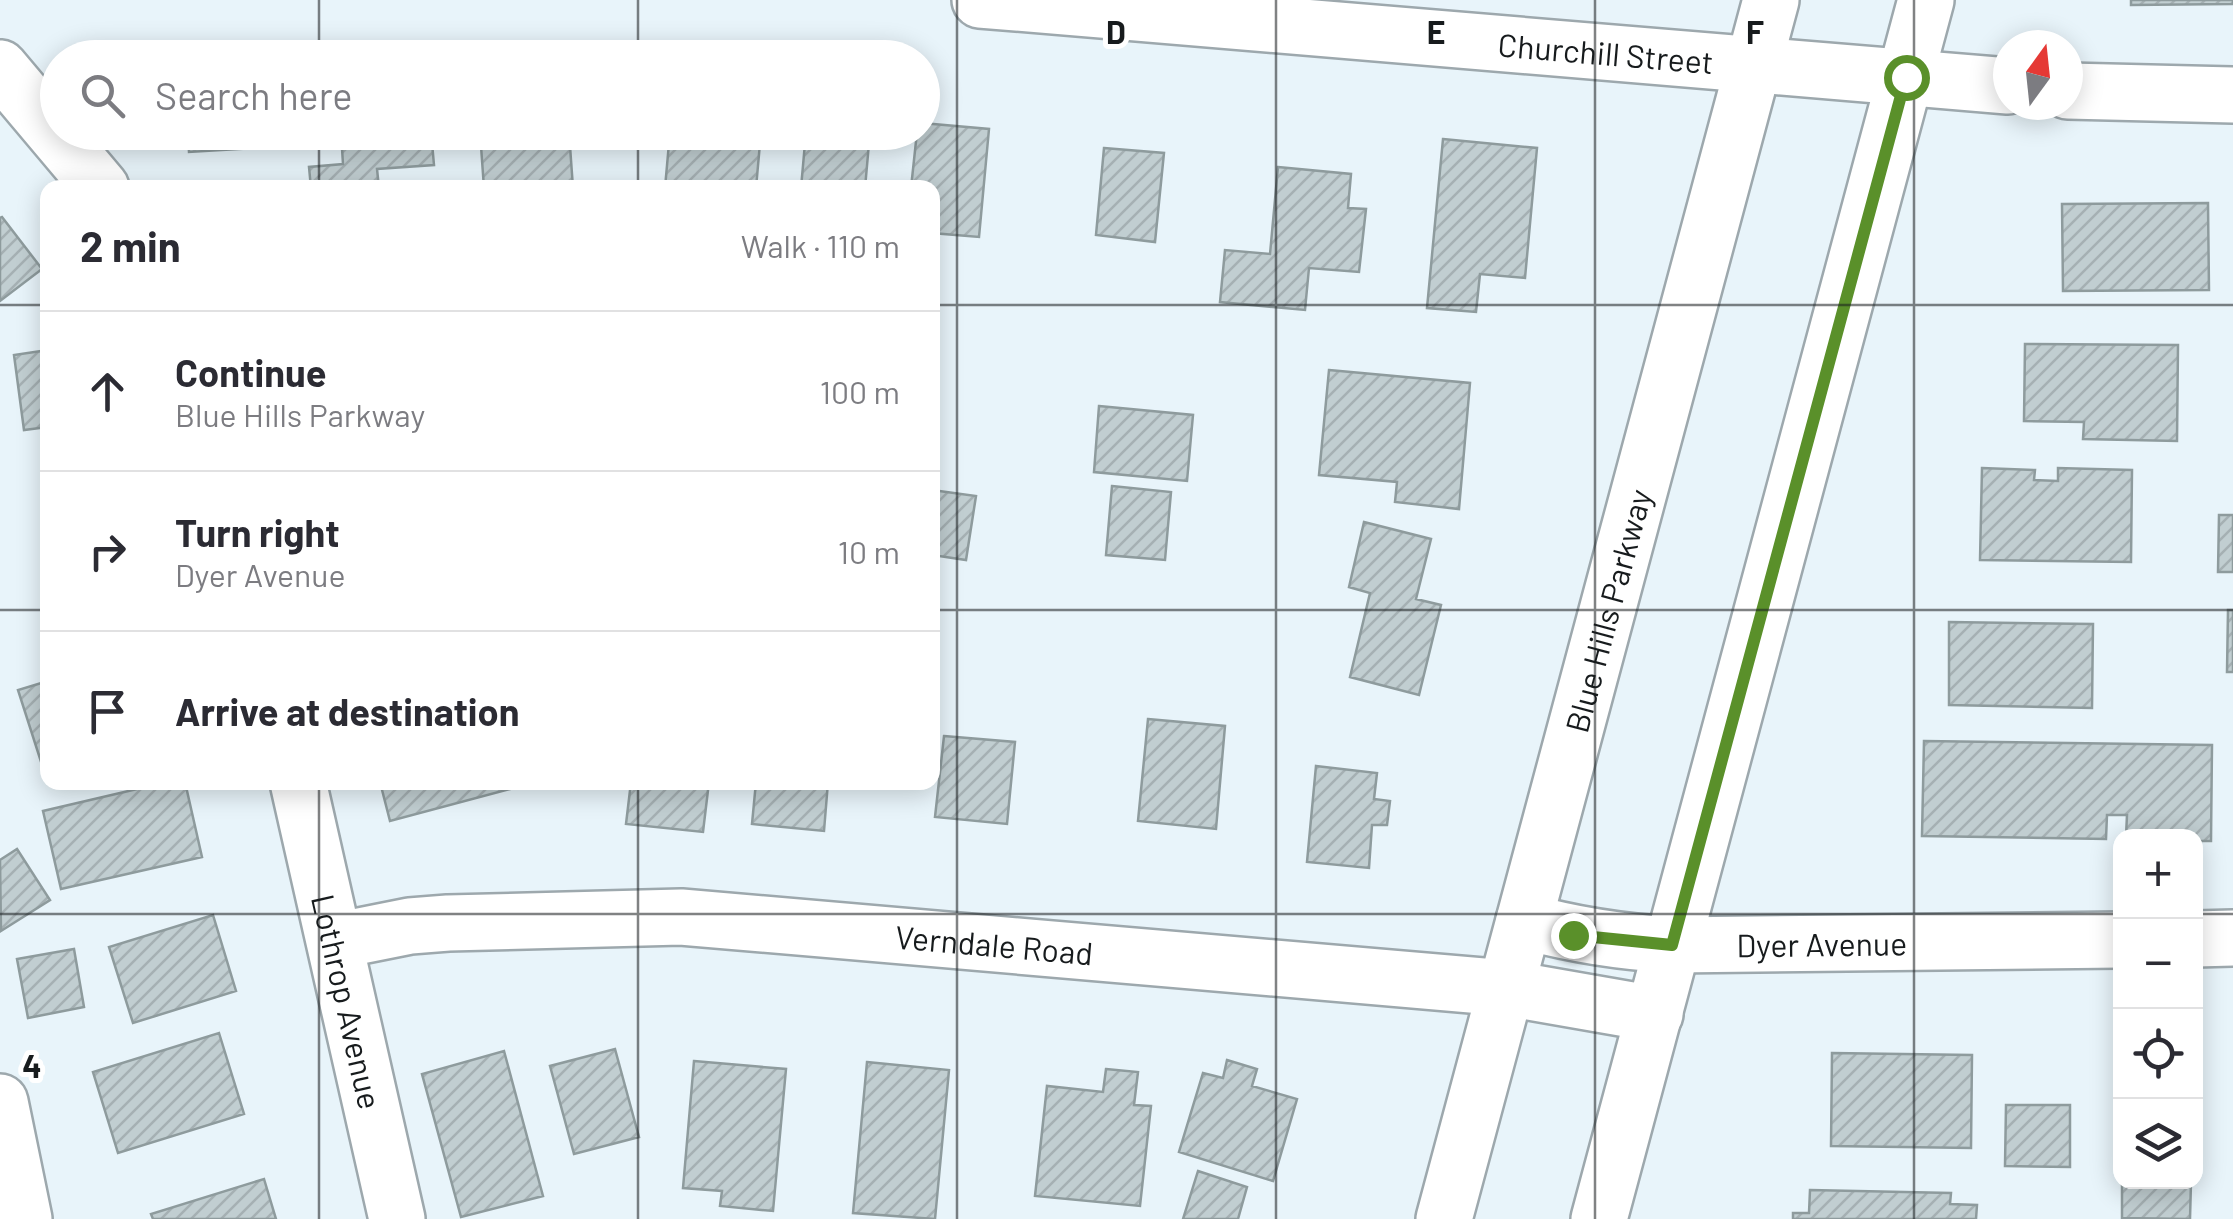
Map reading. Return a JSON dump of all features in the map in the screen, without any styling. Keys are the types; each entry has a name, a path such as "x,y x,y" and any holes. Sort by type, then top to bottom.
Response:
{"street":[{"name":"Churchill Street","path":"980,0 1993,85"},
{"name":"Blue Hills Parkway","path":"1444,1219 1771,0"},
{"path":"1599,1219 1926,0"},
{"path":"0,68 40,115"},
{"path":"2083,91 2233,95"},
{"path":"70,150 95,180"},
{"name":"Lothrop Avenue","path":"300,790 397,1219"},
{"name":"Verndale Road","path":"335,941 410,926 448,923 682,917 1506,988 1655,1014"},
{"name":"Dyer Avenue","path":"1524,922 1573,935 1672,945 2113,940"},
{"path":"2203,939 2233,938"},
{"path":"0,1102 24,1219"}],"building":[{"path":"2131,0 2233,0 2233,4 2131,5"},
{"path":"940,125 989,129 979,237 940,234 940,180 912,180 915,150 940,150"},
{"path":"1443,139 1537,148 1525,278 1480,274 1476,312 1427,308"},
{"path":"1104,148 1164,153 1155,242 1096,235"},
{"path":"342,150 433,150 434,165 377,169 378,180 310,180 309,167 343,164"},
{"path":"481,150 570,150 572,180 483,180"},
{"path":"668,150 759,150 757,180 666,180"},
{"path":"804,150 868,150 866,180 802,180"},
{"path":"1278,167 1351,174 1348,208 1366,209 1359,272 1309,268 1305,310 1220,302 1225,250 1270,254"},
{"path":"2208,203 2209,290 2063,291 2062,204"},
{"path":"0,218 40,271 0,301"},
{"path":"2025,344 2178,345 2177,441 2083,439 2084,422 2024,421"},
{"path":"40,351 40,428 24,430 14,355"},
{"path":"1329,370 1470,383 1459,509 1395,502 1397,482 1319,475"},
{"path":"1099,406 1193,415 1187,481 1094,472"},
{"path":"1982,468 2035,470 2034,480 2058,481 2058,468 2132,470 2131,562 1980,560"},
{"path":"1112,486 1171,492 1165,560 1106,555"},
{"path":"940,491 976,496 966,560 940,556"},
{"path":"2219,515 2233,515 2233,572 2218,572"},
{"path":"1364,522 1431,539 1416,599 1441,605 1419,695 1350,677 1370,593 1349,587"},
{"path":"2228,610 2233,610 2233,672 2227,672"},
{"path":"1949,622 2093,624 2092,708 1949,705"},
{"path":"40,683 40,759 18,690"},
{"path":"1148,719 1225,726 1216,829 1138,821"},
{"path":"944,736 1015,742 1007,824 935,817"},
{"path":"1924,741 2212,745 2211,841 2203,841 2203,829 2126,829 2127,815 2107,815 2106,839 1922,836"},
{"path":"1316,766 1377,773 1374,799 1390,801 1387,825 1372,825 1369,868 1307,862"},
{"path":"133,790 187,790 202,857 61,889 43,811"},
{"path":"382,790 506,790 390,821"},
{"path":"630,790 708,790 703,832 626,824"},
{"path":"755,790 827,790 824,831 752,824"},
{"path":"17,849 50,900 1,931 0,860"},
{"path":"213,915 236,991 133,1023 109,947"},
{"path":"74,949 84,1007 28,1018 17,959"},
{"path":"219,1033 244,1114 118,1153 93,1072"},
{"path":"615,1049 639,1137 574,1154 550,1066"},
{"path":"504,1051 543,1196 461,1217 422,1074"},
{"path":"1832,1053 1972,1055 1971,1148 1831,1146"},
{"path":"1227,1060 1257,1069 1252,1086 1297,1099 1273,1181 1179,1152 1203,1073 1223,1078"},
{"path":"694,1061 786,1069 773,1211 720,1206 722,1191 683,1188"},
{"path":"867,1062 949,1070 935,1219 853,1213"},
{"path":"1106,1069 1138,1072 1134,1105 1151,1106 1140,1206 1035,1196 1047,1086 1103,1092"},
{"path":"2006,1105 2070,1105 2070,1167 2005,1166"},
{"path":"1198,1171 1247,1187 1238,1219 1183,1219"},
{"path":"264,1179 276,1219 153,1219 151,1214"},
{"path":"2122,1189 2191,1189 2190,1219 2122,1218"},
{"path":"1810,1190 1951,1193 1950,1204 1977,1205 1976,1219 1793,1219 1793,1213 1809,1213"}],"route":[{"path":"1573,935 1672,945 1906,77"}]}
